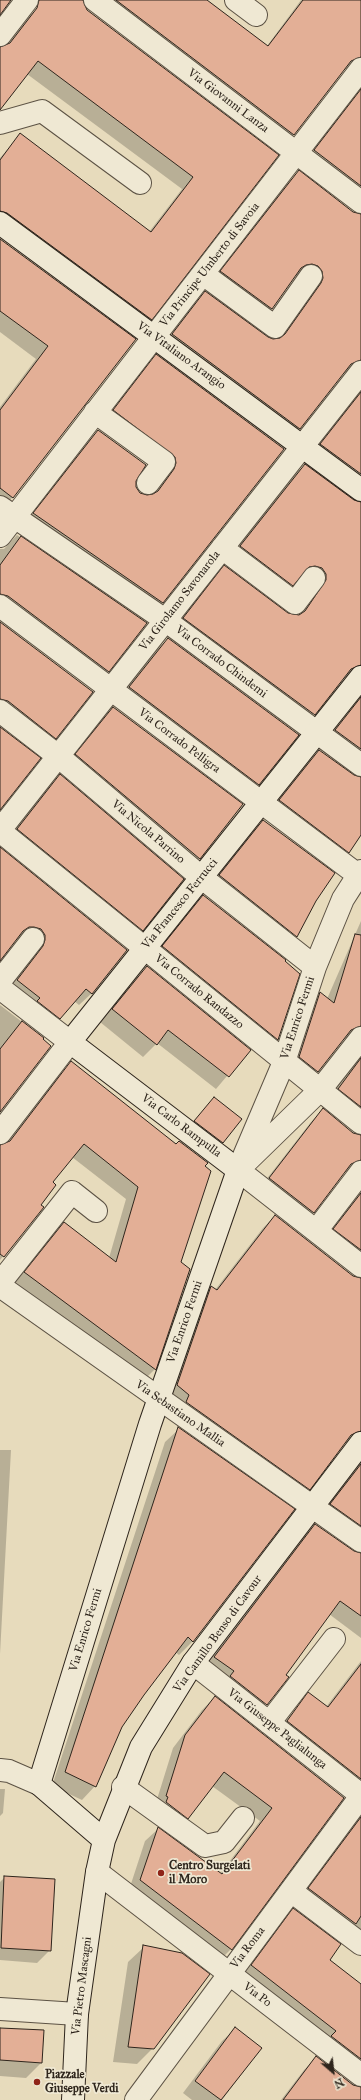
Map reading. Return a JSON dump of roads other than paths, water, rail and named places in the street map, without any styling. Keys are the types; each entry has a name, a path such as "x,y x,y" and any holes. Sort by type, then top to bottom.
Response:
{"street":[{"path":"0,35 28,0"},
{"name":"Via Giovanni Lanza","path":"95,0 361,202"},
{"path":"236,0 256,15"},
{"name":"Via Principe Umberto di Savoia","path":"0,536 8,512 95,412 361,70"},
{"path":"0,123 42,111 140,183"},
{"name":"Via Vitaliano Arangio","path":"0,223 155,336 361,490"},
{"path":"203,274 274,327 312,276"},
{"name":"Via Girolamo Savonarola","path":"0,830 361,372"},
{"path":"95,412 164,462 148,483"},
{"name":"Via Corrado Chindemi","path":"8,512 165,620 316,733 361,764"},
{"path":"222,548 295,603 314,578"},
{"name":"Via Corrado Pelligra","path":"0,606 262,803 359,873"},
{"name":"Via Francesco Ferrucci","path":"0,1133 145,947 262,803 361,677"},
{"name":"Via Nicola Parrino","path":"0,711 58,756 202,877 315,967"},
{"name":"Via Corrado Randazzo","path":"0,830 361,1123"},
{"name":"Via Enrico Fermi","path":"39,1784 159,1398 238,1170 284,1062 315,967 343,899 359,873"},
{"path":"0,981 33,939"},
{"name":"Via Carlo Rampulla","path":"0,988 361,1266"},
{"path":"238,1170 320,1090 361,1038"},
{"path":"316,1231 361,1172"},
{"path":"0,1283 72,1192 96,1211"},
{"name":"Via Sebastiano Mallia","path":"0,1286 361,1541"},
{"name":"Via Camillo Benso di Cavour","path":"104,1840 140,1747 194,1663 361,1443"},
{"path":"269,1723 334,1639"},
{"name":"Via Giuseppe Paglialunga","path":"194,1663 361,1795"},
{"path":"0,1770 9,1771 39,1784 104,1840"},
{"path":"124,1787 205,1846 224,1842 243,1818"},
{"name":"Via Roma","path":"136,2100 361,1795"},
{"name":"Via Pietro Mascagni","path":"73,2100 78,2014 96,1872 104,1840"},
{"name":"Via Po","path":"96,1872 361,2075"},
{"path":"291,1891 361,1944"},
{"path":"0,2009 78,2014"}],"place":[{"name":"Centro Surgelati il Moro","path":"161,1873"},
{"name":"Piazzale Giuseppe Verdi","path":"37,2082"}]}
